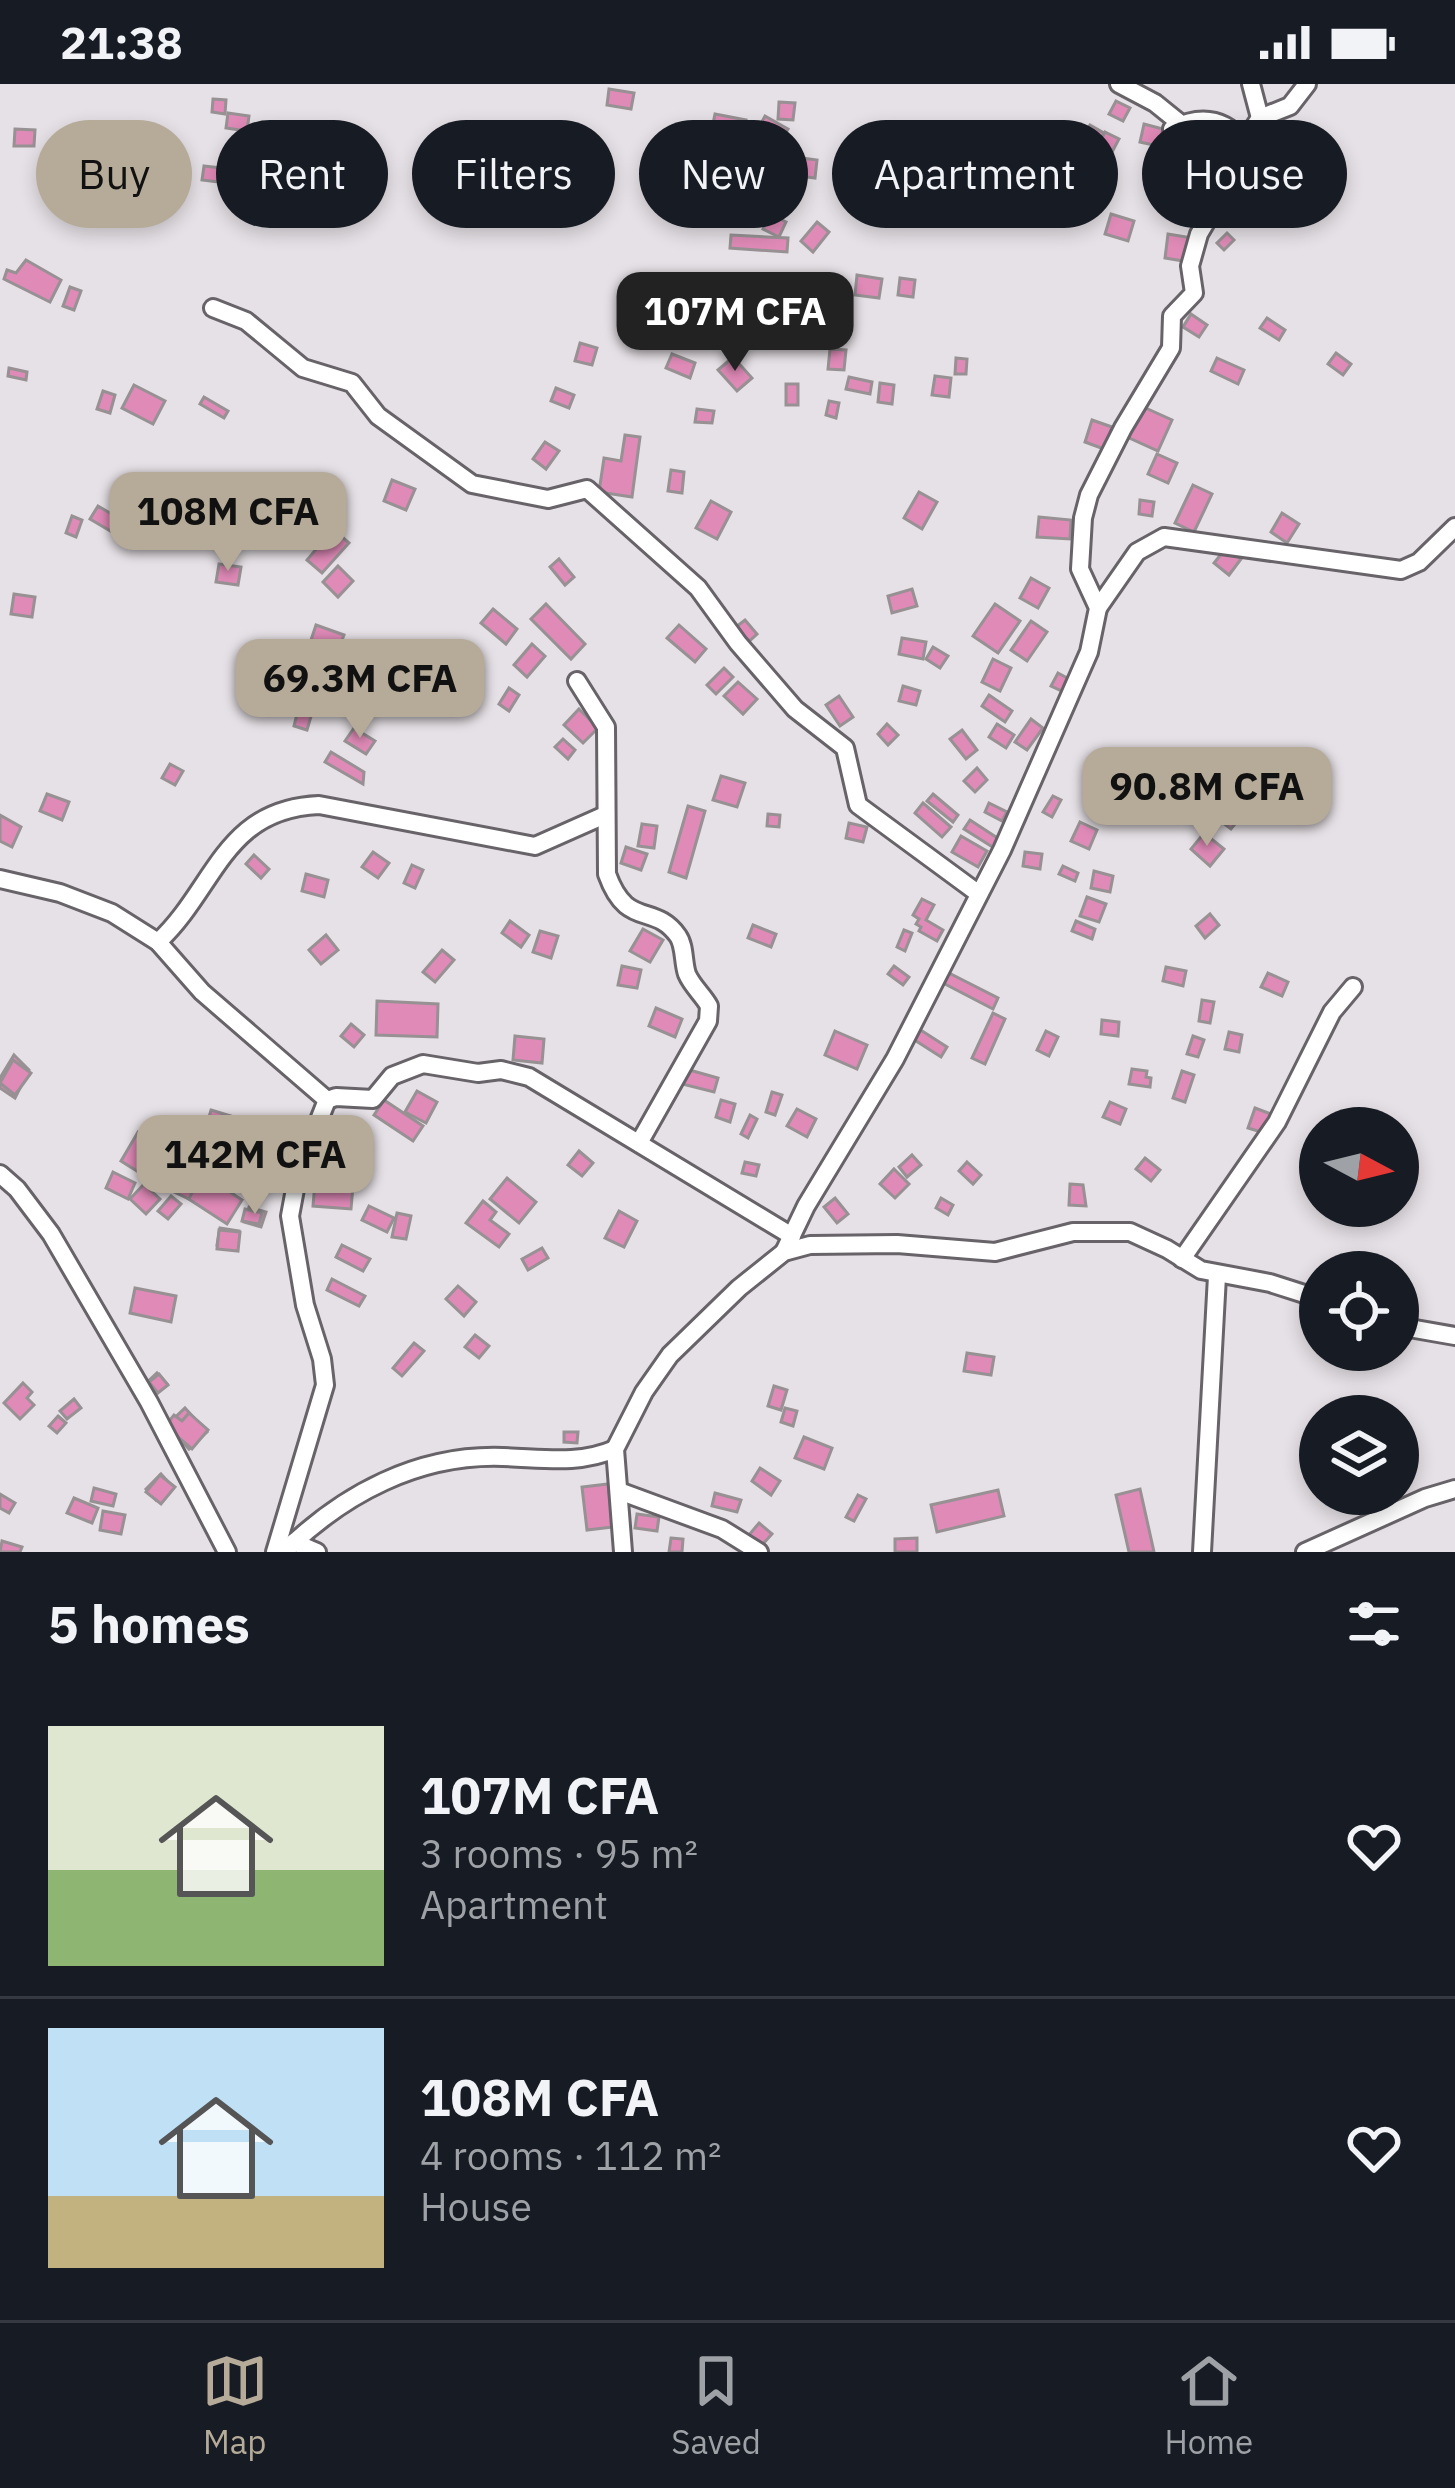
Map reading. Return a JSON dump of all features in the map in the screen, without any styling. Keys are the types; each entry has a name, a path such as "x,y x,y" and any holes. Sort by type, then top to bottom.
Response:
{"street":[{"path":"1119,84 1176,120"},
{"path":"1251,84 1260,118 1290,106 1306,84"},
{"path":"1098,608 1078,554 1089,495 1171,348 1172,316 1194,293 1190,266 1203,228"},
{"path":"213,308 246,321 303,368 352,383 379,416 472,484 548,500 587,489 698,588 738,644 795,709 845,748 858,805 979,895"},
{"path":"622,1552 614,1450 644,1392 670,1355 788,1244 895,1059 979,895 1089,652 1098,608 1137,552 1164,537 1401,570 1419,562 1455,527"},
{"path":"577,680 606,727 607,874 614,892 625,908 658,920 679,937 688,977 710,1006 708,1021 639,1143"},
{"path":"158,941 174,927 225,849 271,814 319,805 535,846 605,815"},
{"path":"0,879 77,900 158,941 212,1002 327,1100"},
{"path":"1182,1259 1277,1122 1331,1012 1353,987"},
{"path":"327,1100 344,1096 373,1099 392,1076 423,1064 478,1073 501,1070 529,1077 639,1143 788,1244 995,1252 1094,1230 1130,1232 1217,1276 1299,1292"},
{"path":"275,1552 325,1385 301,1288 290,1216 298,1173 327,1100"},
{"path":"0,1174 51,1234 149,1402 226,1552"},
{"path":"1202,1552 1217,1276"},
{"path":"1419,1330 1455,1336"},
{"path":"289,1547 332,1512 396,1475 469,1458 573,1460 614,1450"},
{"path":"619,1490 722,1529 759,1552"},
{"path":"1305,1552 1425,1498 1455,1490"},
{"path":"289,1547 317,1552"}],"building":[{"path":"609,89 634,93 631,109 607,105"},
{"path":"213,99 226,100 225,114 212,112"},
{"path":"1116,101 1130,108 1123,121 1109,114"},
{"path":"779,102 795,103 793,120 778,119"},
{"path":"228,113 249,116 248,120 227,120"},
{"path":"715,114 746,120 714,120"},
{"path":"15,129 35,130 34,146 14,146"},
{"path":"808,159 817,160 815,178 808,177"},
{"path":"204,166 216,167 216,182 202,180"},
{"path":"1118,216 1134,221 1128,241 1105,234 1107,228 1118,228"},
{"path":"817,222 829,232 813,252 801,241"},
{"path":"763,228 783,228 779,237"},
{"path":"1227,233 1234,240 1224,250 1217,243"},
{"path":"1168,234 1192,238 1189,262 1165,258"},
{"path":"731,235 788,238 787,252 730,248"},
{"path":"26,260 61,280 50,302 4,279 7,270 16,273"},
{"path":"857,275 882,279 879,298 855,295"},
{"path":"900,278 915,280 913,297 898,295"},
{"path":"70,287 81,291 74,310 63,306"},
{"path":"1191,314 1207,325 1199,337 1183,327"},
{"path":"1267,318 1285,330 1279,340 1260,328"},
{"path":"580,343 597,348 592,365 575,361"},
{"path":"830,349 846,350 844,370 828,369"},
{"path":"1336,353 1351,364 1343,375 1328,364"},
{"path":"672,354 695,363 690,378 666,368"},
{"path":"733,357 752,378 737,391 718,370"},
{"path":"956,358 967,359 966,374 955,374"},
{"path":"1217,358 1244,370 1238,384 1211,371"},
{"path":"9,368 27,372 26,380 8,376"},
{"path":"935,376 951,378 949,397 932,395"},
{"path":"849,377 872,382 870,394 846,389"},
{"path":"880,383 894,385 892,404 878,402"},
{"path":"786,384 798,384 798,405 786,405"},
{"path":"134,385 165,401 153,424 122,408"},
{"path":"556,388 574,395 569,408 551,401"},
{"path":"103,391 115,395 110,413 97,409"},
{"path":"204,397 228,411 224,418 200,404"},
{"path":"829,401 839,403 836,418 826,415"},
{"path":"1139,405 1172,420 1158,451 1125,436"},
{"path":"697,409 714,411 712,423 695,422"},
{"path":"1092,420 1112,427 1104,449 1085,442"},
{"path":"625,435 640,437 632,497 599,492 604,458 621,461"},
{"path":"545,442 559,451 546,469 533,459"},
{"path":"1157,454 1177,463 1168,483 1148,474"},
{"path":"671,470 684,472 682,493 668,491"},
{"path":"392,480 415,489 406,510 384,501"},
{"path":"1193,485 1212,494 1194,532 1175,523"},
{"path":"919,492 937,502 922,529 904,518"},
{"path":"1140,500 1154,502 1152,516 1139,514"},
{"path":"711,501 731,512 717,539 696,528"},
{"path":"98,506 120,519 112,532 90,519"},
{"path":"1282,513 1299,524 1287,543 1271,532"},
{"path":"72,516 82,520 76,537 66,533"},
{"path":"1039,517 1071,520 1070,539 1037,537"},
{"path":"333,529 349,543 322,573 307,560"},
{"path":"1226,548 1241,559 1229,575 1214,563"},
{"path":"559,559 574,577 565,585 550,567"},
{"path":"219,564 241,567 238,585 216,582"},
{"path":"338,566 353,581 338,597 323,582"},
{"path":"1031,578 1049,588 1038,608 1020,598"},
{"path":"912,589 917,606 892,613 888,596"},
{"path":"14,594 35,597 32,617 11,614"},
{"path":"546,604 585,644 571,659 531,619"},
{"path":"995,604 1020,621 998,653 973,636"},
{"path":"493,609 517,629 506,644 481,623"},
{"path":"745,620 757,634 745,645 732,630"},
{"path":"1031,621 1047,632 1027,661 1011,650"},
{"path":"316,625 344,635 336,656 309,646"},
{"path":"679,625 706,649 695,662 667,638"},
{"path":"902,638 926,642 923,659 899,654"},
{"path":"532,644 545,656 527,677 514,665"},
{"path":"933,647 948,656 940,668 926,659"},
{"path":"352,651 389,672 379,689 352,674 359,663 348,657"},
{"path":"993,659 1011,668 1000,691 982,682"},
{"path":"724,668 733,677 716,694 707,685"},
{"path":"1058,673 1071,680 1064,692 1051,686"},
{"path":"738,682 757,699 743,714 724,696"},
{"path":"903,686 920,691 916,705 899,701"},
{"path":"509,688 519,695 509,711 499,704"},
{"path":"989,695 1012,711 1005,722 982,706"},
{"path":"839,696 853,717 840,726 826,705"},
{"path":"579,709 598,728 583,743 564,725"},
{"path":"298,710 312,713 307,730 294,726"},
{"path":"1031,719 1043,728 1027,750 1015,742"},
{"path":"887,724 898,735 888,745 878,734"},
{"path":"997,724 1014,735 1006,748 989,737"},
{"path":"354,728 375,741 366,754 345,741"},
{"path":"962,730 977,750 966,759 950,739"},
{"path":"563,739 575,750 568,759 555,747"},
{"path":"331,752 364,772 363,784 325,762"},
{"path":"170,764 183,771 175,785 162,778"},
{"path":"977,768 987,780 975,792 964,781"},
{"path":"721,776 745,783 737,807 713,800"},
{"path":"47,794 69,802 62,820 40,811"},
{"path":"933,794 958,815 953,822 927,801"},
{"path":"1053,796 1061,800 1052,817 1043,812"},
{"path":"1226,802 1243,814 1231,829 1215,817"},
{"path":"923,803 951,827 942,837 915,813"},
{"path":"989,803 1007,812 1002,821 985,812"},
{"path":"688,806 705,811 686,878 669,872"},
{"path":"768,814 780,815 779,827 767,826"},
{"path":"0,815 21,827 12,847 0,841"},
{"path":"970,820 999,839 994,848 964,829"},
{"path":"1080,822 1097,830 1089,849 1071,841"},
{"path":"849,823 867,827 863,842 846,838"},
{"path":"642,824 657,826 654,848 638,846"},
{"path":"1204,833 1224,849 1210,866 1191,849"},
{"path":"961,836 987,851 978,867 952,852"},
{"path":"626,847 647,854 641,870 621,863"},
{"path":"373,852 389,863 378,878 362,867"},
{"path":"1025,852 1042,854 1040,869 1023,866"},
{"path":"254,855 269,869 261,878 246,864"},
{"path":"412,865 423,870 415,888 404,883"},
{"path":"1063,866 1078,873 1075,881 1059,874"},
{"path":"1094,871 1113,876 1110,892 1091,888"},
{"path":"306,874 328,880 324,897 302,891"},
{"path":"1087,897 1106,904 1099,922 1080,916"},
{"path":"922,899 934,905 926,920 943,930 937,941 916,924 919,919 913,915"},
{"path":"1210,914 1219,925 1205,938 1196,926"},
{"path":"510,921 529,935 521,947 502,933"},
{"path":"1076,921 1095,929 1092,939 1072,931"},
{"path":"753,925 776,934 771,947 748,938"},
{"path":"643,929 663,940 650,962 630,951"},
{"path":"904,930 912,933 905,951 897,947"},
{"path":"540,931 558,936 551,958 533,952"},
{"path":"326,935 338,950 321,964 309,950"},
{"path":"442,950 454,960 435,982 423,972"},
{"path":"622,966 641,970 637,988 618,985"},
{"path":"894,966 909,977 903,985 888,974"},
{"path":"1166,967 1186,971 1183,986 1163,981"},
{"path":"949,973 998,998 993,1009 943,983"},
{"path":"1268,973 1288,982 1282,996 1261,987"},
{"path":"1202,1000 1214,1002 1210,1023 1199,1021"},
{"path":"377,1001 438,1004 437,1037 376,1035"},
{"path":"656,1008 682,1019 675,1037 649,1026"},
{"path":"993,1013 1005,1019 985,1064 972,1058"},
{"path":"1102,1020 1119,1022 1118,1036 1101,1034"},
{"path":"351,1024 364,1035 354,1047 341,1036"},
{"path":"919,1029 947,1047 941,1057 913,1039"},
{"path":"835,1031 867,1045 857,1069 825,1055"},
{"path":"1046,1031 1058,1037 1049,1056 1037,1050"},
{"path":"1229,1032 1242,1035 1239,1052 1225,1049"},
{"path":"515,1036 544,1039 542,1063 513,1060"},
{"path":"1193,1036 1204,1040 1198,1057 1187,1054"},
{"path":"14,1055 29,1070 15,1098 0,1088 0,1078"},
{"path":"13,1060 31,1073 15,1095 0,1083"},
{"path":"686,1069 718,1078 714,1092 682,1084"},
{"path":"1132,1069 1147,1071 1150,1087 1129,1084"},
{"path":"1182,1071 1194,1075 1185,1102 1173,1098"},
{"path":"417,1091 437,1102 426,1123 405,1112"},
{"path":"772,1092 782,1095 775,1115 766,1112"},
{"path":"384,1100 423,1126 413,1141 374,1115"},
{"path":"721,1100 735,1104 730,1122 716,1117"},
{"path":"1110,1102 1126,1109 1120,1124 1103,1117"},
{"path":"1255,1108 1271,1114 1264,1133 1248,1128"},
{"path":"797,1109 816,1119 807,1137 787,1126"},
{"path":"211,1110 231,1116 228,1129 207,1124"},
{"path":"750,1115 757,1119 748,1138 741,1134"},
{"path":"138,1132 161,1146 143,1175 121,1161"},
{"path":"226,1146 241,1153 230,1176 216,1170"},
{"path":"579,1151 593,1163 582,1176 568,1165"},
{"path":"912,1155 921,1165 907,1177 899,1167"},
{"path":"1145,1158 1160,1170 1151,1181 1136,1169"},
{"path":"745,1162 759,1165 756,1176 742,1173"},
{"path":"967,1162 981,1175 973,1184 959,1171"},
{"path":"894,1169 909,1184 895,1198 880,1184"},
{"path":"197,1170 242,1200 227,1224 181,1194"},
{"path":"113,1172 135,1183 128,1199 106,1188"},
{"path":"173,1178 194,1188 189,1199 168,1189"},
{"path":"507,1178 536,1202 519,1223 490,1199"},
{"path":"315,1182 353,1186 351,1209 313,1206"},
{"path":"144,1184 160,1199 146,1214 130,1199"},
{"path":"1070,1184 1083,1185 1086,1206 1069,1205"},
{"path":"171,1196 181,1204 168,1219 158,1211"},
{"path":"835,1198 848,1214 837,1223 824,1207"},
{"path":"941,1198 953,1205 948,1215 936,1208"},
{"path":"483,1201 496,1212 490,1220 509,1234 499,1247 466,1223"},
{"path":"369,1206 394,1218 387,1232 362,1220"},
{"path":"249,1207 266,1212 261,1227 244,1222"},
{"path":"245,1209 262,1213 259,1224 242,1221"},
{"path":"619,1211 637,1221 624,1247 605,1238"},
{"path":"397,1213 411,1216 406,1239 392,1237"},
{"path":"220,1228 239,1231 237,1248 217,1245"},
{"path":"219,1230 240,1232 238,1251 217,1249"},
{"path":"342,1245 370,1259 363,1271 336,1257"},
{"path":"542,1248 548,1258 528,1270 522,1259"},
{"path":"332,1279 365,1296 359,1306 327,1290"},
{"path":"458,1286 476,1302 464,1316 446,1299"},
{"path":"135,1288 176,1296 171,1322 130,1313"},
{"path":"475,1335 489,1346 479,1358 465,1347"},
{"path":"414,1343 424,1351 402,1376 393,1368"},
{"path":"967,1353 994,1357 991,1375 964,1371"},
{"path":"157,1373 167,1384 154,1396 144,1385"},
{"path":"159,1374 168,1385 158,1393 149,1382"},
{"path":"23,1383 32,1392 27,1398 34,1405 20,1419 4,1403"},
{"path":"774,1386 787,1390 781,1410 768,1406"},
{"path":"74,1399 81,1408 67,1419 60,1411"},
{"path":"185,1408 207,1432 189,1449 167,1425"},
{"path":"785,1408 797,1411 793,1426 781,1422"},
{"path":"189,1413 208,1430 192,1449 165,1426 174,1415 182,1421"},
{"path":"58,1416 66,1423 57,1433 49,1426"},
{"path":"564,1432 578,1432 577,1443 564,1442"},
{"path":"804,1437 832,1448 824,1469 795,1458"},
{"path":"760,1468 780,1481 771,1495 752,1481"},
{"path":"161,1474 171,1485 156,1500 146,1489"},
{"path":"160,1475 175,1487 161,1504 146,1492"},
{"path":"608,1484 613,1527 587,1530 582,1487"},
{"path":"94,1488 116,1494 113,1506 91,1501"},
{"path":"1140,1489 1154,1552 1129,1552 1116,1495"},
{"path":"998,1490 1004,1516 937,1532 931,1505"},
{"path":"715,1493 741,1500 737,1512 712,1506"},
{"path":"0,1494 15,1503 9,1513 0,1508"},
{"path":"858,1495 866,1499 854,1521 846,1517"},
{"path":"74,1498 98,1508 92,1523 67,1513"},
{"path":"103,1511 125,1515 121,1534 100,1530"},
{"path":"637,1514 659,1517 657,1531 635,1528"},
{"path":"759,1523 772,1534 761,1546 749,1535"},
{"path":"671,1538 683,1539 682,1552 669,1552"},
{"path":"917,1538 917,1552 895,1552 895,1539"},
{"path":"2,1541 22,1547 20,1552 0,1552"}]}
